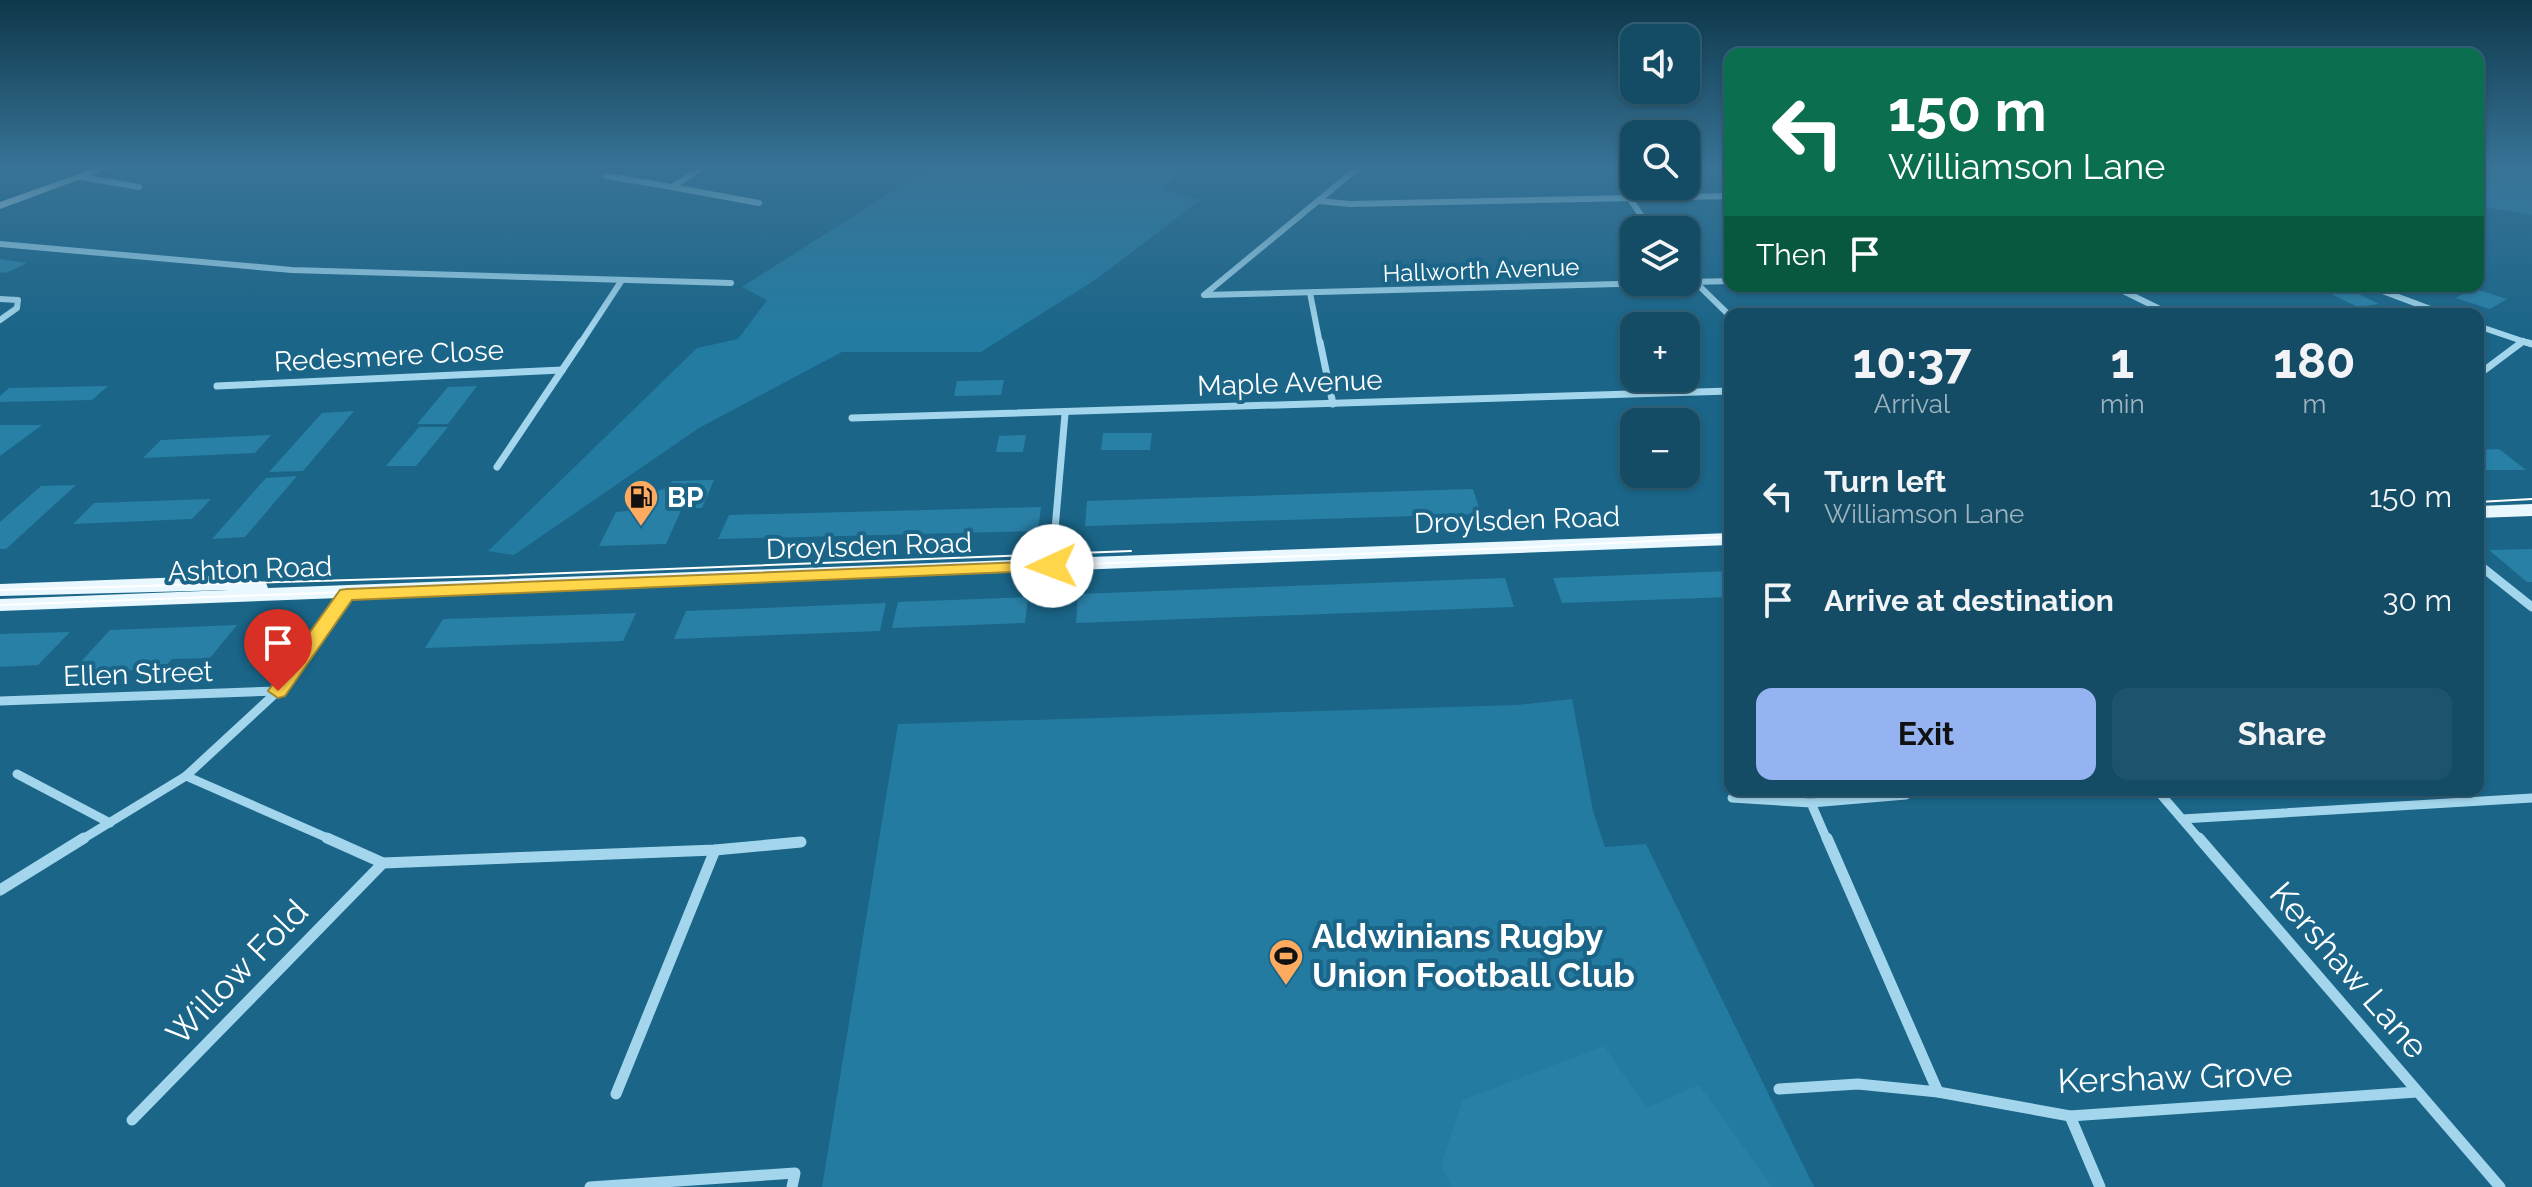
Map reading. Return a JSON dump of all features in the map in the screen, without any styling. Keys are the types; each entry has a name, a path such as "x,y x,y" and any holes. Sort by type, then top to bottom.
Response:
{"main road":[{"path":"2484,512 2532,510"},
{"name":"Droylsden Road","path":"347,594 1724,539"},
{"name":"Ashton Road","path":"0,590 212,582 347,594"},
{"name":"Ashton Road","path":"0,605 347,594"}],"street":[{"name":"Hallworth Avenue","path":"1293,222 1204,295 1620,284"},
{"path":"0,244 292,270 731,283"},
{"path":"497,467 622,280"},
{"name":"Hallworth Avenue","path":"1700,282 1724,281"},
{"path":"1700,287 1724,310"},
{"path":"2125,292 2158,308"},
{"path":"2385,292 2428,308"},
{"path":"1310,293 1333,404"},
{"path":"0,299 18,300 17,308 0,320"},
{"path":"2484,328 2532,344"},
{"path":"2484,370 2523,341"},
{"name":"Redesmere Close","path":"217,386 562,370"},
{"name":"Maple Avenue","path":"852,418 1065,414 1724,391"},
{"path":"1052,566 1065,414"},
{"path":"2484,569 2532,607"},
{"path":"0,890 186,776 278,691 347,594"},
{"name":"Ellen Street","path":"0,701 278,691"},
{"path":"17,774 110,823"},
{"path":"186,776 383,863 715,850 801,842"},
{"path":"1732,798 1811,803 1894,796"},
{"name":"Kershaw Lane","path":"2162,796 2500,1187"},
{"path":"2182,819 2532,798"},
{"path":"1811,803 1938,1092"},
{"path":"616,1094 715,850"},
{"name":"Willow Fold","path":"132,1120 383,863"},
{"name":"Kershaw Grove","path":"1779,1089 1858,1084 1938,1092 2070,1116 2417,1092"},
{"path":"2070,1116 2100,1187"},
{"path":"590,1187 795,1173 792,1187"}],"shaded area":[{"path":"843,222 1171,222 1098,278 981,352 842,352 699,428 514,555 488,551 697,348 738,339 767,300 742,287"},
{"name":"Aldwinians Rugby Union Football Club","path":"1572,699 1593,811 1605,847 1646,844 1814,1187 822,1187 898,724 1517,705"}],"building":[{"path":"0,259 27,263 6,273 0,272"},
{"path":"2354,292 2379,304 2358,307 2329,293"},
{"path":"2466,292 2484,292 2507,299 2490,309 2456,298"},
{"path":"1004,380 1001,395 954,396 957,381"},
{"path":"108,386 92,400 0,402 0,396 9,388"},
{"path":"477,386 448,424 417,424 448,387"},
{"path":"354,411 303,471 269,472 322,413"},
{"path":"0,425 42,425 0,456"},
{"path":"419,427 448,427 416,466 386,466"},
{"path":"1103,433 1152,433 1150,450 1101,450"},
{"path":"271,435 255,453 143,458 161,440"},
{"path":"1026,435 1023,452 996,452 999,436"},
{"path":"2499,449 2526,470 2484,470 2484,450"},
{"path":"297,476 245,537 212,539 266,478"},
{"name":"BP","path":"714,480 702,508 682,508 666,544 599,546 616,512 640,510 648,493 668,488 672,481"},
{"path":"76,485 6,549 0,549 0,522 41,486"},
{"path":"1473,489 1481,514 1085,526 1087,501"},
{"path":"211,499 192,519 73,524 94,503"},
{"path":"1041,507 1038,531 718,539 729,515"},
{"path":"2532,549 2532,582 2527,582 2489,550"},
{"path":"1724,571 1724,597 1562,603 1553,578"},
{"path":"1505,578 1514,607 1076,623 1078,594"},
{"path":"1028,597 1025,623 892,628 898,602"},
{"path":"886,603 880,631 674,639 686,611"},
{"path":"636,613 623,641 425,648 443,619"},
{"path":"237,625 210,658 172,659 163,669 87,672 94,665 77,666 110,630"},
{"path":"70,632 38,665 0,667 0,634"},
{"path":"1604,1046 1646,1108 1699,1085 1772,1187 1452,1187 1441,1166 1463,1100"}],"tram line":[{"path":"2484,502 2532,499"},
{"path":"0,605 1514,548 1724,537"},
{"path":"0,590 489,576 1131,551"}],"place":[{"name":"BP","path":"641,528"},
{"name":"Aldwinians Rugby Union Football Club","path":"1286,987"}],"route":[{"path":"278,691 347,594 1052,566"}]}
